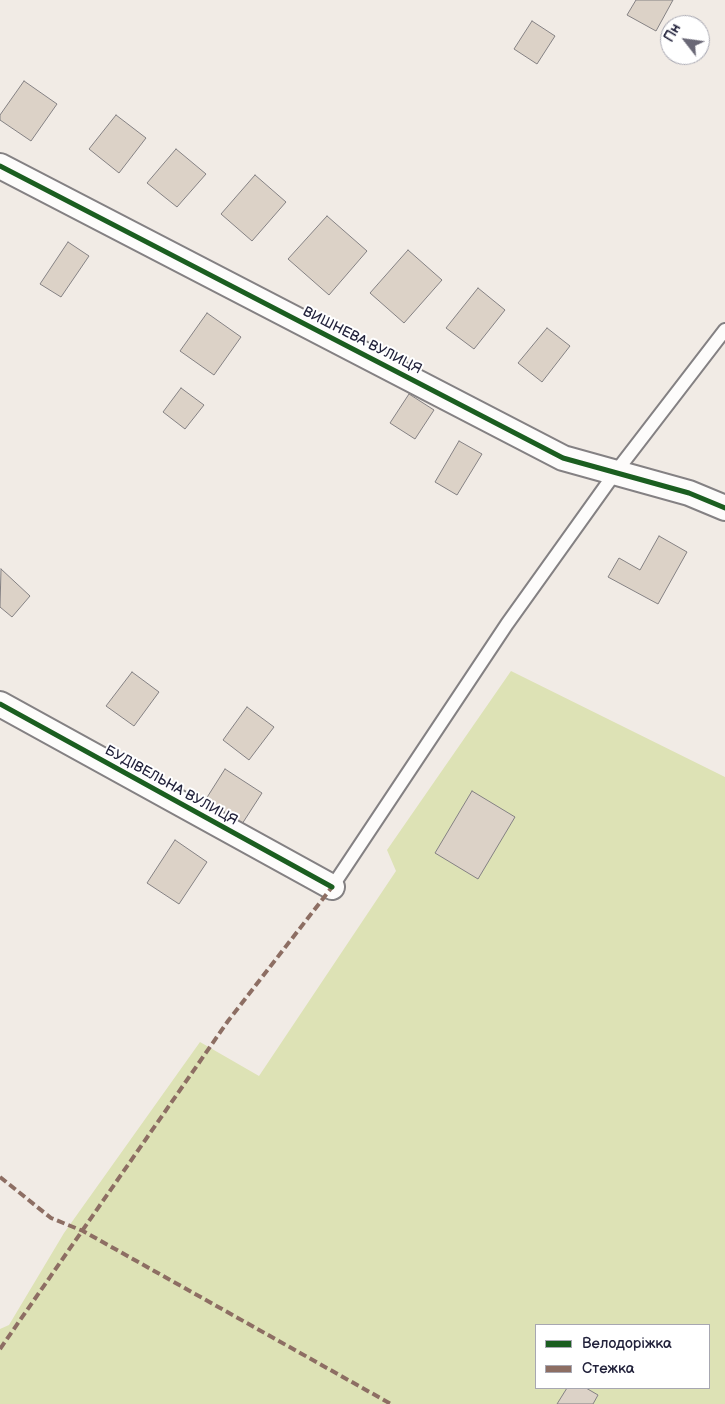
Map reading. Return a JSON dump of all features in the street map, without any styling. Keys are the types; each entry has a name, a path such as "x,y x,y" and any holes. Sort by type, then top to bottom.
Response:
{"street":[{"name":"ВИШНЕВА ВУЛИЦЯ","path":"0,166 563,458 689,493 725,508"},
{"name":"БУДІВЕЛЬНА ВУЛИЦЯ","path":"0,704 332,887"}],"lane":[{"path":"332,887 508,624 615,473 725,330"}],"green space":[{"path":"511,671 725,777 725,1404 0,1404 0,1329 9,1325 64,1233 200,1042 259,1076 396,871 387,850"}],"building":[{"path":"636,0 673,0 665,15 660,15 660,24 656,31 627,15"},
{"path":"532,21 555,36 537,64 514,49"},
{"path":"24,81 57,104 31,141 0,120 0,115"},
{"path":"116,115 146,138 119,173 89,149"},
{"path":"176,149 206,174 177,207 147,183"},
{"path":"255,175 286,202 252,241 221,214"},
{"path":"327,216 367,251 329,295 288,259"},
{"path":"68,242 89,256 61,297 40,284"},
{"path":"408,250 442,280 404,323 370,293"},
{"path":"478,288 505,310 474,349 446,328"},
{"path":"207,313 241,337 214,375 180,351"},
{"path":"547,328 570,346 542,382 518,363"},
{"path":"181,388 204,405 185,429 163,412"},
{"path":"409,394 434,410 415,439 390,423"},
{"path":"459,441 482,454 457,495 435,482"},
{"path":"659,536 687,552 658,604 608,577 619,558 640,570"},
{"path":"1,569 30,596 12,617 0,607"},
{"path":"132,672 159,692 134,726 106,706"},
{"path":"247,707 274,727 249,760 223,740"},
{"path":"225,769 262,793 242,824 206,799"},
{"path":"472,791 515,817 478,879 435,853"},
{"path":"175,840 207,862 179,904 147,883"},
{"path":"566,1389 588,1389 598,1395 593,1404 557,1404"}],"marked path":[{"path":"0,1349 228,1021 332,887"},
{"path":"0,1177 51,1218 83,1231 391,1404"}],"cycle path":[{"path":"0,166 563,458 689,493 725,508"},
{"path":"0,704 332,887"}]}
